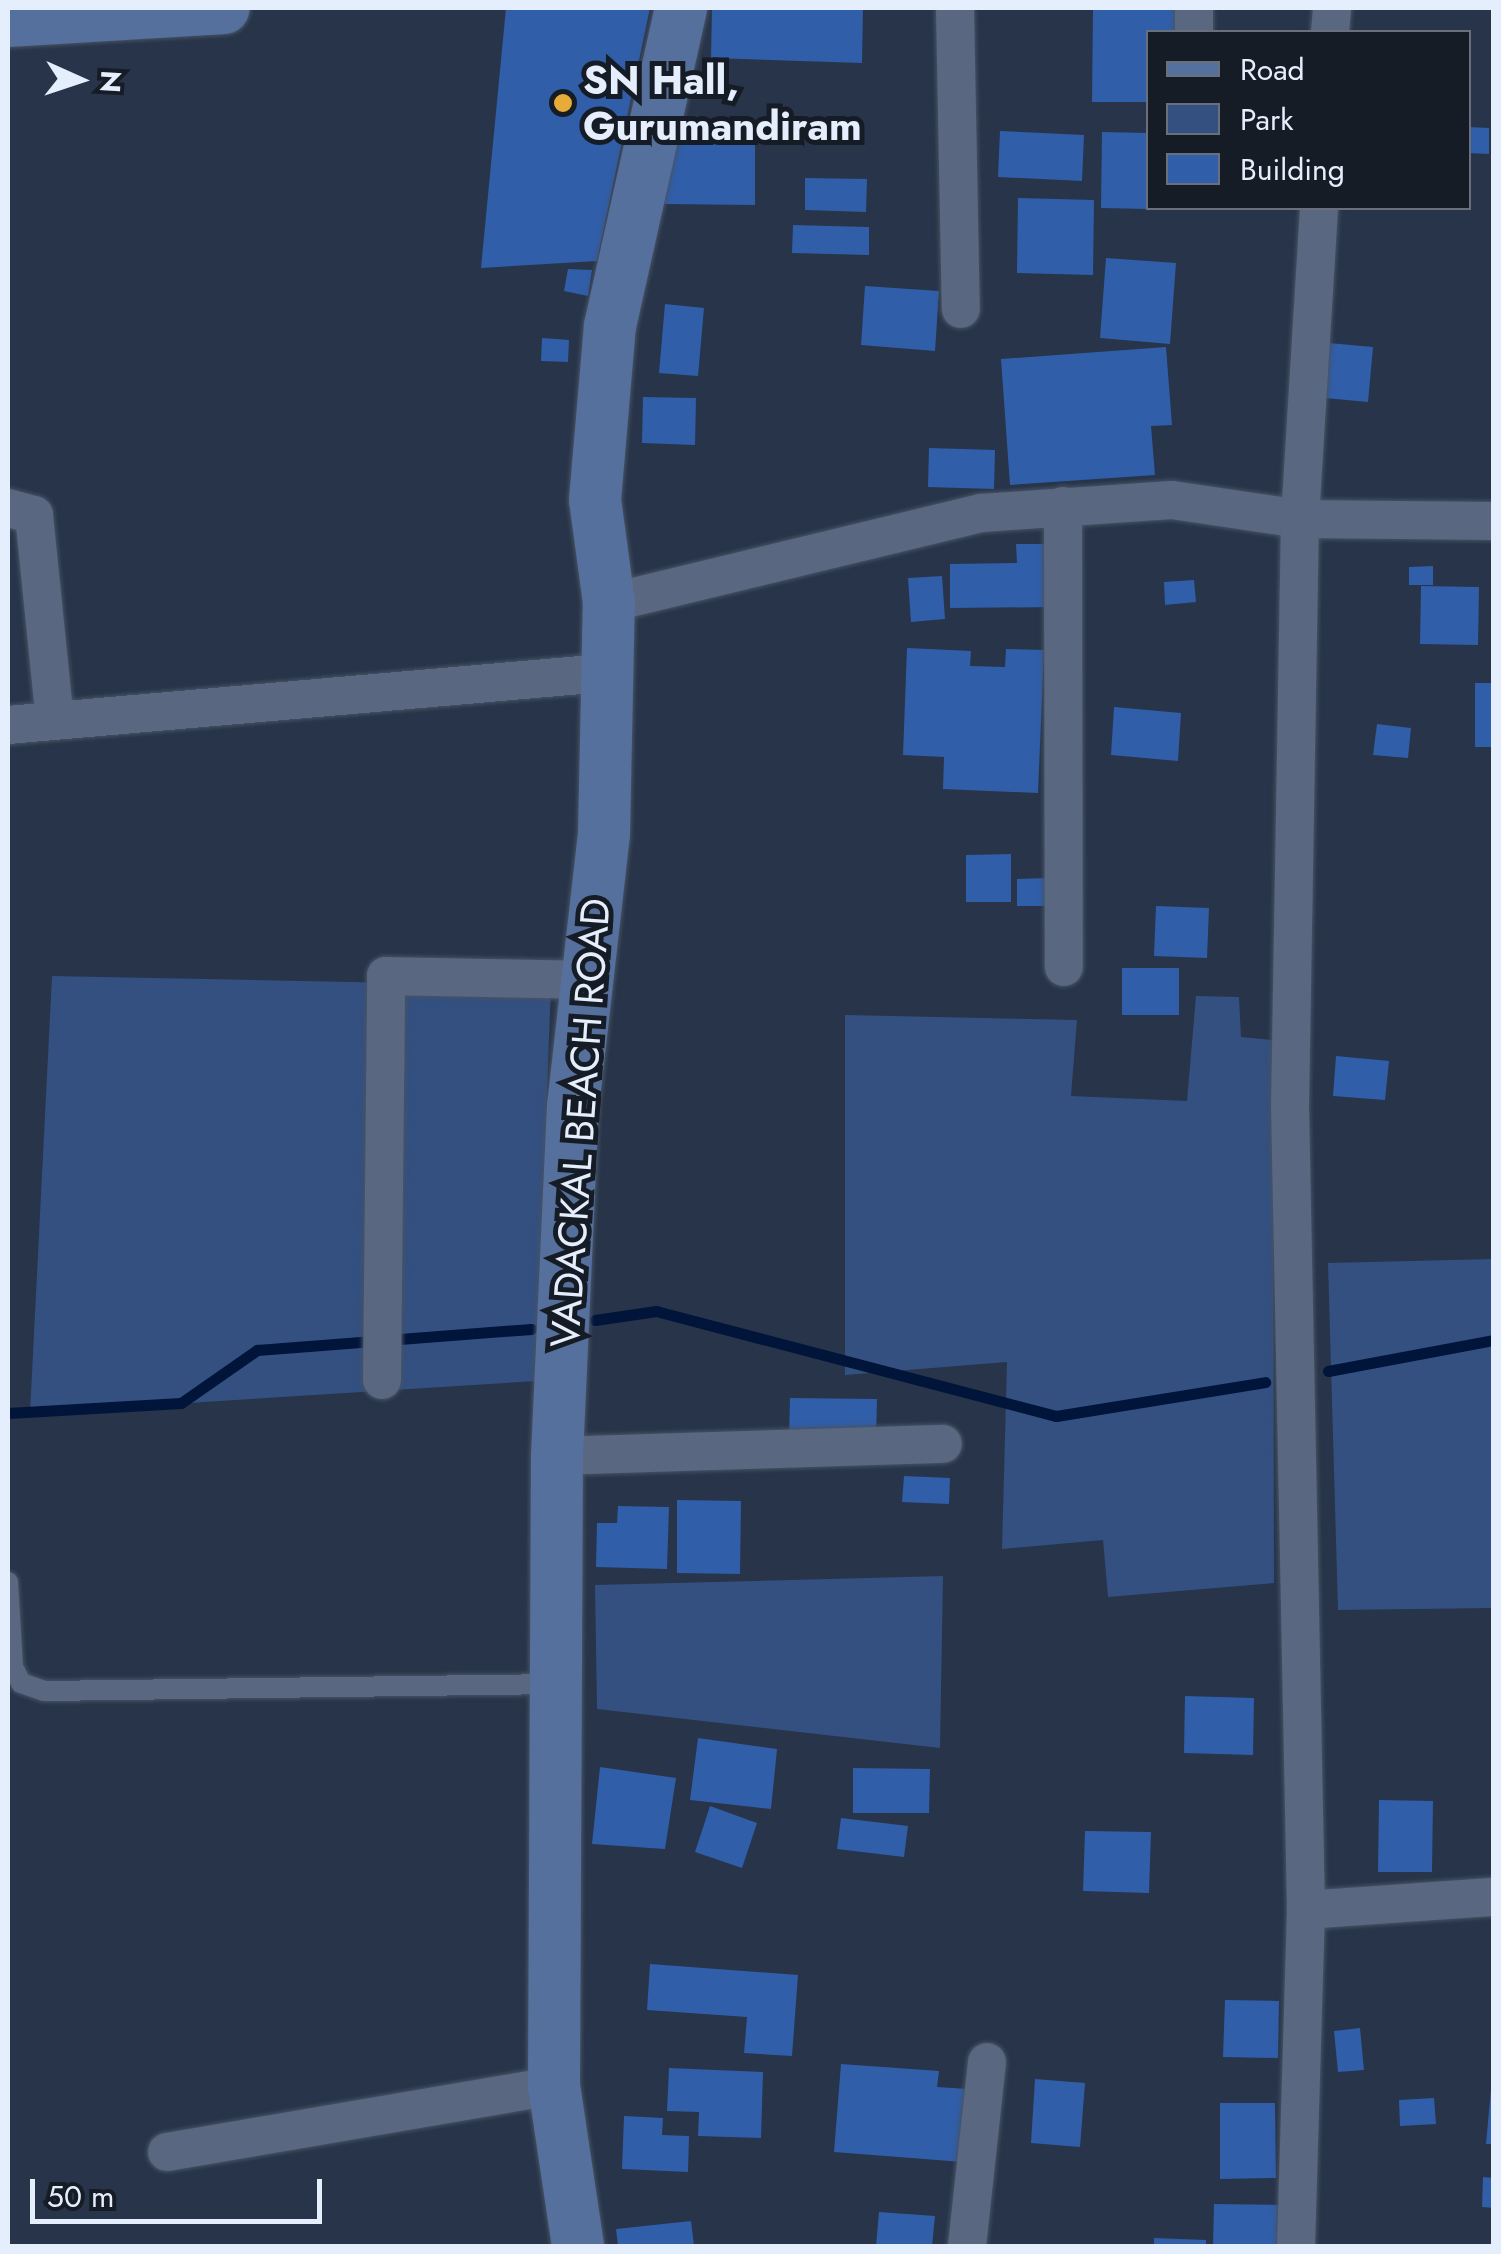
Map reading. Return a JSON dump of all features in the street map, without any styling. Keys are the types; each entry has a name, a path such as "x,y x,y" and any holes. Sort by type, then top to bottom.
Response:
{"main road":[{"path":"8,21 224,8"},
{"name":"VADACKAL BEACH ROAD","path":"578,2246 554,2086 559,1684 557,1456 587,980 604,834 603,673 609,603 595,500 610,326 681,8"}],"street":[{"path":"955,8 961,309"},
{"path":"1296,2246 1306,1910 1290,1106 1300,519 1320,210"},
{"path":"609,603 980,513 1172,500 1300,519 1494,521"},
{"path":"1063,506 1064,967"},
{"path":"8,508 34,514 55,720"},
{"path":"8,725 603,673"},
{"path":"382,1356 386,976 587,980"},
{"path":"557,1456 943,1444"},
{"path":"1306,1910 1494,1897"},
{"path":"967,2246 986,2062"},
{"path":"167,2152 554,2086"}],"lane":[{"path":"8,1582 13,1667 22,1683 44,1691 559,1684"}],"green space":[{"path":"52,976 551,986 536,1381 30,1413"},
{"path":"1196,996 1239,997 1241,1037 1273,1040 1274,1583 1108,1597 1103,1540 1002,1549 1007,1362 845,1375 845,1015 1077,1020 1071,1096 1187,1101"},
{"path":"1493,1259 1493,1608 1338,1610 1328,1263"},
{"path":"943,1576 940,1748 597,1709 595,1585"}],"building":[{"name":"SN Hall, Gurumandiram","path":"506,8 650,8 597,261 481,268"},
{"path":"712,8 863,8 862,63 711,58"},
{"path":"1093,8 1184,8 1183,30 1146,30 1146,102 1092,102"},
{"path":"1471,127 1489,128 1489,154 1471,153"},
{"path":"1000,131 1084,135 1082,181 998,177"},
{"path":"1102,132 1146,133 1146,209 1101,208"},
{"path":"755,133 755,205 664,204 665,134"},
{"path":"805,178 867,179 866,212 805,210"},
{"path":"1018,198 1094,200 1093,275 1017,273"},
{"path":"793,225 869,227 869,255 792,253"},
{"path":"1106,258 1176,263 1170,344 1100,338"},
{"path":"568,269 592,270 588,296 564,291"},
{"path":"865,286 939,291 935,351 861,345"},
{"path":"665,304 704,308 698,376 659,373"},
{"path":"542,338 569,340 568,362 541,361"},
{"path":"1329,343 1373,347 1368,402 1325,398"},
{"path":"1166,347 1172,425 1151,426 1155,475 1010,485 1001,359"},
{"path":"643,397 696,398 695,445 642,443"},
{"path":"929,448 995,450 994,489 928,487"},
{"path":"1016,544 1055,544 1056,607 950,608 950,564 1017,563"},
{"path":"1433,566 1433,585 1409,585 1409,567"},
{"path":"942,576 945,619 911,622 908,578"},
{"path":"1194,580 1196,602 1165,605 1164,582"},
{"path":"1421,586 1479,587 1478,645 1420,644"},
{"path":"907,648 971,651 970,666 1005,667 1006,649 1044,650 1038,793 943,789 944,757 903,755"},
{"path":"1475,683 1494,683 1494,747 1475,747"},
{"path":"1114,707 1181,713 1178,761 1111,755"},
{"path":"1377,724 1411,728 1408,758 1373,755"},
{"path":"1011,854 1011,902 966,902 966,855"},
{"path":"1047,878 1047,906 1017,906 1017,879"},
{"path":"1156,906 1209,908 1207,958 1154,956"},
{"path":"1122,968 1179,968 1179,1015 1122,1015"},
{"path":"1336,1056 1389,1061 1385,1100 1333,1096"},
{"path":"790,1398 877,1399 876,1439 789,1438"},
{"path":"904,1476 950,1478 949,1504 902,1502"},
{"path":"677,1500 741,1501 740,1574 677,1573"},
{"path":"618,1506 669,1507 667,1569 596,1567 597,1523 617,1523"},
{"path":"1185,1696 1254,1698 1253,1755 1184,1753"},
{"path":"698,1738 777,1749 771,1809 690,1800"},
{"path":"600,1767 676,1778 665,1849 592,1844"},
{"path":"853,1768 930,1769 929,1813 853,1813"},
{"path":"1379,1800 1433,1801 1432,1872 1378,1872"},
{"path":"710,1806 757,1823 742,1868 695,1852"},
{"path":"841,1818 908,1826 904,1857 837,1849"},
{"path":"1085,1831 1151,1832 1149,1893 1083,1891"},
{"path":"650,1964 798,1975 792,2056 744,2053 747,2017 647,2010"},
{"path":"1225,2000 1279,2001 1278,2058 1223,2057"},
{"path":"1360,2028 1364,2070 1338,2072 1334,2031"},
{"path":"841,2064 939,2071 937,2087 968,2089 963,2162 834,2152"},
{"path":"669,2068 763,2072 761,2138 698,2136 699,2112 667,2111"},
{"path":"1035,2079 1085,2083 1080,2147 1031,2143"},
{"path":"1491,2089 1494,2144 1486,2144"},
{"path":"1434,2098 1436,2124 1400,2126 1399,2100"},
{"path":"1220,2103 1275,2103 1276,2178 1220,2179"},
{"path":"624,2116 663,2118 662,2135 689,2136 688,2172 622,2169"},
{"path":"1483,2177 1494,2178 1494,2208 1482,2207"},
{"path":"1214,2204 1285,2205 1284,2246 1213,2246"},
{"path":"879,2212 935,2216 932,2246 876,2246"},
{"path":"691,2221 694,2246 618,2246 616,2229"},
{"path":"1154,2238 1206,2240 1206,2246 1154,2246"}],"waterway":[{"path":"595,1320 656,1311 1056,1416 1265,1382"},
{"path":"8,1413 181,1403 257,1350 531,1329"},
{"path":"1328,1371 1494,1340"}],"place":[{"name":"SN Hall, Gurumandiram","path":"563,103"}]}
